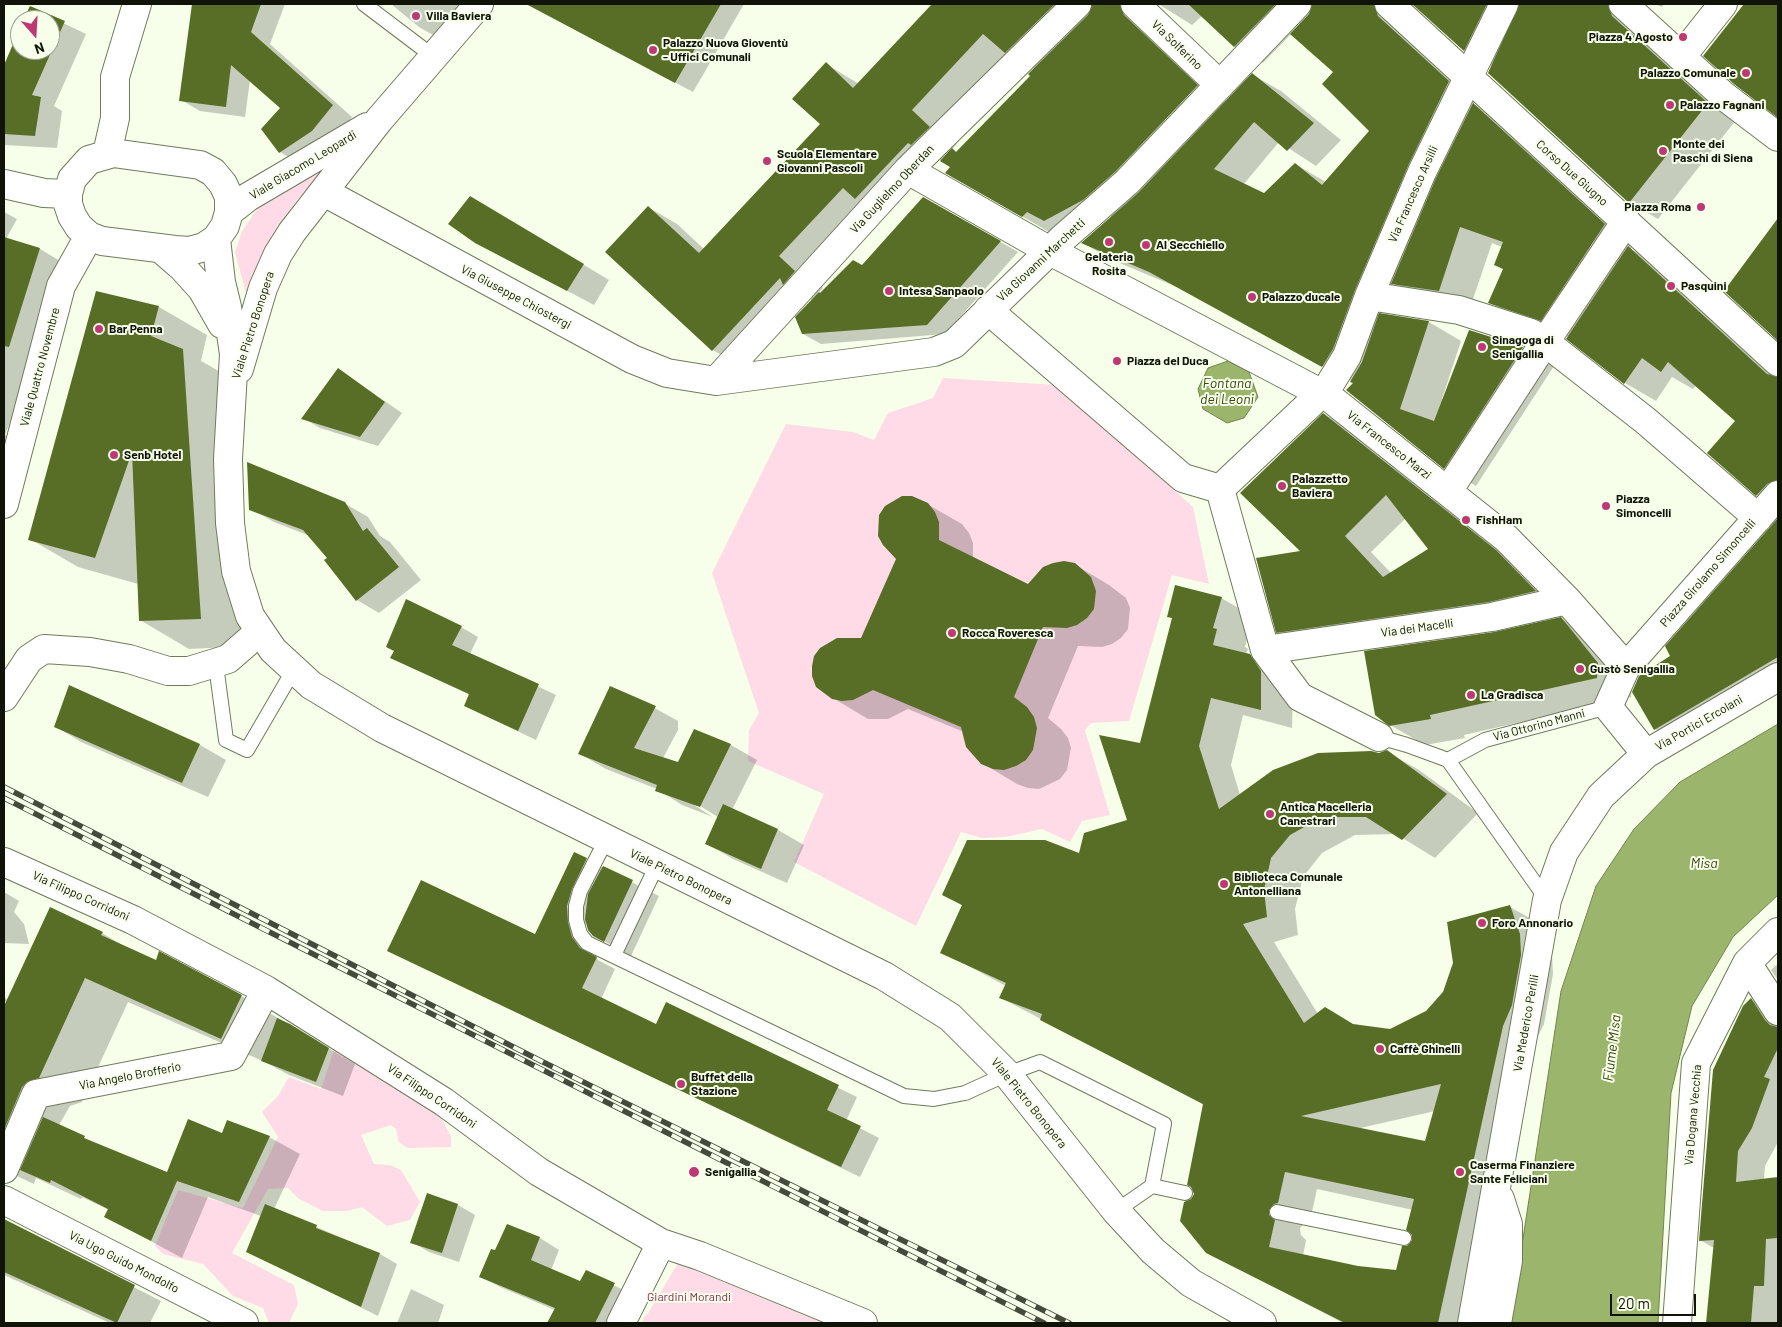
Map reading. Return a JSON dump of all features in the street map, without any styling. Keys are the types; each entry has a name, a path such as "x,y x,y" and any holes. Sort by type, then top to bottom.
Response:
{"street":[{"path":"107,154 115,118 115,77 137,4"},
{"name":"Viale Giacomo Leopardi","path":"324,192 379,120 478,4"},
{"name":"Via Guglielmo Oberdan","path":"716,381 908,170 1078,4"},
{"name":"Via Solferino","path":"1135,4 1220,85"},
{"name":"Via Giovanni Marchetti","path":"716,381 934,352 954,344 1050,251 1127,182 1297,4"},
{"name":"Corso Due Giugno","path":"1389,4 1778,362"},
{"name":"Via Francesco Arsilli","path":"1326,393 1347,356 1369,296 1422,172 1504,4"},
{"path":"1681,57 1723,4"},
{"path":"1631,7 1681,57 1724,96 1778,137"},
{"name":"Viale Giacomo Leopardi","path":"229,212 248,197 379,120"},
{"path":"107,154 200,165 213,172 223,184 229,197 229,212 225,226 216,239 204,247 190,251 102,241 90,236 79,228 72,216 68,194 72,179 79,168 89,160 107,154"},
{"path":"908,170 1014,232 1326,393 1222,494"},
{"path":"6,189 68,194"},
{"name":"Via Giuseppe Chiostergi","path":"324,192 632,359 666,373 716,381"},
{"name":"Viale Pietro Bonopera","path":"234,384 263,288 278,254 324,192"},
{"path":"1608,707 1626,667 1567,600 1506,538 1448,491 1626,221"},
{"name":"Viale Quattro Novembre","path":"4,504 61,286 90,236"},
{"name":"Viale Pietro Bonopera","path":"216,239 221,282 233,346 234,384 228,458 230,523 241,592 259,632 294,671 333,699 382,728 884,976 950,1016 1007,1074 1116,1211 1153,1251 1192,1283 1262,1323"},
{"name":"Viale Pietro Bonopera","path":"161,249 183,268 202,289 233,346"},
{"name":"Piazza Girolamo Simoncelli","path":"1369,296 1459,310 1530,333 1545,342 1646,421 1758,518 1626,667"},
{"path":"988,310 1056,373 1182,482 1222,494"},
{"name":"Via Francesco Marzi","path":"1326,393 1448,491"},
{"path":"1222,494 1265,650 1300,697 1379,738"},
{"path":"1758,518 1778,495"},
{"name":"Via dei Macelli","path":"1265,650 1492,617 1567,600"},
{"path":"4,697 29,659 44,649 90,652 129,659 168,671 189,671 228,659 259,632"},
{"name":"Via Portici Ercolani","path":"1608,707 1646,754 1778,676"},
{"name":"Via Mederico Perilli","path":"1472,1323 1547,900 1564,852 1601,796 1646,754"},
{"name":"Via Filippo Corridoni","path":"4,862 133,920 266,990 444,1102 539,1172 661,1243 710,1260 862,1323"},
{"name":"Via Dogana Vecchia","path":"1677,1323 1696,1063 1746,963 1778,932"},
{"path":"1746,963 1778,1012"},
{"name":"Via Angelo Brofferio","path":"4,1169 36,1094 231,1056 266,990"},
{"path":"1497,1188 1508,1224 1508,1261 1497,1323"},
{"name":"Via Ugo Guido Mondolfo","path":"4,1200 244,1323"},
{"path":"621,1323 661,1243"}],"lane":[{"path":"364,4 434,57"},
{"path":"216,664 226,740 247,750 294,671"},
{"name":"Via Ottorino Manni","path":"1448,760 1485,740 1608,707"},
{"path":"1379,738 1407,744 1448,760 1547,900"},
{"path":"606,840 580,891 576,906 576,920 580,934 587,943 904,1096 934,1099 965,1093 1007,1074 1040,1062 1164,1124 1152,1186 1116,1211"},
{"path":"614,955 657,865"},
{"path":"1152,1186 1185,1193"},
{"path":"1276,1212 1404,1238"}],"green space":[{"path":"332,161 296,201 273,237 247,297 235,252 242,231 258,208"},
{"path":"943,378 1057,385 1193,507 1209,584 1172,575 1129,721 1091,723 1085,730 1110,815 1082,821 1070,842 1042,829 1006,837 982,838 961,832 916,926 794,862 824,794 748,761 749,730 759,713 712,573 786,424 853,432 874,440 888,413 933,398"},
{"path":"334,1050 363,1058 438,1112 451,1136 451,1147 407,1148 398,1141 396,1129 391,1125 361,1135 374,1164 390,1165 401,1170 420,1202 410,1220 387,1226 362,1207 347,1211 323,1211 299,1199 288,1188 268,1189 232,1253 294,1285 298,1304 289,1323 269,1323 263,1308 233,1296 203,1264 163,1254 155,1246 178,1190 243,1208 278,1137 262,1112 278,1096 289,1077 321,1089"},
{"name":"Giardini Morandi","path":"678,1263 823,1323 642,1323"}],"water":[{"name":"Fontana dei Leoni","path":"1228,361 1249,372 1258,397 1244,418 1227,423 1203,409 1198,389 1208,368"},
{"name":"Misa","path":"1778,724 1778,895 1733,937 1692,1006 1671,1093 1658,1323 1510,1323 1561,991 1596,886 1634,829 1680,782"}],"building":[{"path":"192,4 261,4 251,32 333,105 312,131 279,153 261,129 280,108 231,65 226,107 179,101"},
{"name":"Palazzo Nuova Gioventù - Uffici Comunali","path":"526,4 721,4 675,83"},
{"path":"932,4 1055,4 1005,53 983,34 912,110 930,127 911,145 908,143 855,199 843,188 779,256 795,271 783,285 780,278 712,351 605,252 648,206 699,253 820,124 792,99 826,62 853,88"},
{"path":"1092,4 1120,4 1124,15 1198,85 1116,171 1083,200 1044,221 1027,212 1022,217 945,173 950,167 940,161 952,148 956,152 1030,76 1028,74 1088,15"},
{"path":"1188,4 1276,4 1234,47"},
{"path":"1312,4 1374,4 1378,16 1449,81 1408,166 1355,290 1333,349 1322,367 1149,272 1081,243 1138,193 1252,73 1314,123 1287,151 1254,122 1214,169 1264,193 1295,163 1322,185 1369,131 1322,84 1333,72 1290,34 1309,14"},
{"path":"1412,4 1487,4 1464,51"},
{"path":"1519,4 1608,4 1612,16 1708,103 1629,203 1488,73"},
{"name":"Palazzo Comunale","path":"1744,4 1778,4 1778,118 1734,84 1703,56"},
{"path":"30,6 39,10 28,10"},
{"path":"60,19 65,21 60,32"},
{"path":"10,51 10,60 48,60 32,95 41,97 35,136 4,134 4,65"},
{"path":"1473,103 1605,224 1541,321 1488,303 1503,269 1494,265 1503,242 1460,227 1439,291 1391,284 1436,178"},
{"path":"470,196 584,264 567,291 475,243 448,224"},
{"name":"Intesa Sanpaolo","path":"923,197 1001,241 927,325 802,334 795,317 853,260 862,265"},
{"path":"1778,218 1778,341 1724,291"},
{"path":"4,237 40,248 9,347 4,346"},
{"path":"1628,246 1767,374 1778,377 1778,480 1767,484 1756,496 1707,453 1735,421 1668,362 1661,372 1642,358 1624,384 1566,339"},
{"path":"96,291 159,306 151,336 183,349 201,619 139,621 132,452 95,558 28,540"},
{"path":"1379,313 1429,321 1400,409 1434,421 1469,330 1523,347 1444,469 1346,390 1353,383 1350,382 1362,362"},
{"path":"338,368 385,402 360,437 301,419"},
{"path":"1323,413 1496,550 1536,591 1489,602 1276,633 1256,558 1300,551 1240,493","holes":["1386,495 1428,549 1383,577 1345,536"]},
{"path":"247,462 345,502 363,531 367,528 399,567 356,601 324,560 327,558 303,530 249,510"},
{"name":"Rocca Roveresca","path":"902,496 912,496 928,503 935,512 939,522 939,540 1028,584 1043,567 1064,561 1075,563 1091,577 1096,591 1094,609 1087,618 1077,625 1067,628 1043,627 1014,697 1027,707 1034,717 1037,728 1033,750 1026,760 1016,766 1004,770 993,769 981,764 966,747 961,727 873,690 853,700 842,701 832,699 816,687 812,676 812,666 814,656 820,648 837,638 861,638 896,559 883,545 878,536 879,515 885,506"},
{"path":"1778,518 1778,657 1654,730 1632,692 1639,676 1670,656 1665,646"},
{"path":"1175,585 1222,597 1213,628 1217,629 1213,645 1250,654 1261,671 1261,710 1211,698 1199,746 1219,809 1273,770 1318,753 1371,751 1379,753 1387,750 1447,794 1402,840 1366,817 1322,817 1290,835 1271,858 1264,890 1267,917 1243,924 1304,1023 1325,1007 1353,1024 1390,1029 1426,1011 1443,992 1453,963 1447,922 1510,905 1520,934 1521,955 1512,1005 1503,1026 1438,1323 1345,1323 1206,1253 1180,1221 1184,1202 1191,1199 1194,1194 1191,1187 1187,1185 1203,1104 1040,1020 1042,1014 999,998 1006,983 940,953 962,905 942,895 967,840 1045,840 1079,853 1084,833 1127,820 1099,735 1140,743 1172,618 1167,617","holes":["1441,1084 1425,1141 1301,1116","1285,1172 1414,1199 1406,1230 1412,1235 1412,1240 1407,1246 1402,1246 1396,1270 1358,1266 1269,1247 1275,1220 1269,1215 1269,1210 1274,1204 1278,1203"]},
{"path":"406,599 462,626 452,645 539,684 518,731 464,706 469,694 390,658 394,651 386,647"},
{"path":"1561,617 1598,663 1597,678 1430,715 1431,719 1389,726 1375,715 1364,651 1494,632"},
{"path":"69,685 200,744 182,783 54,727"},
{"path":"610,686 656,706 634,748 678,762 694,729 731,744 700,807 655,791 657,785 578,754"},
{"path":"723,804 778,829 761,869 705,844"},
{"name":"Senigallia","path":"574,852 587,858 572,889 567,906 568,922 572,937 580,948 597,957 582,988 656,1024 666,1002 839,1085 827,1110 861,1126 841,1167 387,951 421,880 535,934"},
{"path":"603,866 633,880 604,942 593,936 588,930 585,919 588,894"},
{"path":"50,907 103,932 101,935 156,960 159,951 242,995 221,1039 85,978 39,1078 27,1082 22,1087 4,1130 4,1006"},
{"path":"1751,998 1765,1020 1770,1025 1778,1027 1778,1048 1764,1077 1770,1079 1752,1128 1738,1151 1736,1182 1778,1177 1778,1238 1766,1239 1764,1286 1754,1286 1751,1323 1706,1323 1714,1240 1699,1241 1713,1070 1743,1006"},
{"path":"277,1018 329,1048 316,1082 261,1061"},
{"path":"43,1117 85,1136 84,1138 167,1172 188,1119 222,1133 227,1120 270,1136 239,1202 177,1181 151,1241 104,1217 108,1209 51,1180 50,1183 20,1170"},
{"path":"427,1193 458,1204 442,1253 410,1243"},
{"path":"265,1204 317,1225 316,1228 380,1253 361,1307 246,1252"},
{"path":"4,1219 135,1285 117,1323 4,1272"},
{"path":"507,1224 540,1237 531,1260 580,1281 586,1270 615,1283 595,1323 547,1323 555,1308 479,1277 491,1249 495,1250"}],"railway":[{"path":"4,787 541,1061 1069,1323"},
{"path":"4,798 1044,1323"}],"place":[{"name":"Villa Baviera","path":"416,16"},
{"name":"Piazza 4 Agosto","path":"1683,37"},
{"name":"Palazzo Nuova Gioventù - Uffici Comunali","path":"653,50"},
{"name":"Palazzo Comunale","path":"1746,73"},
{"name":"Palazzo Fagnani","path":"1670,105"},
{"name":"Monte dei Paschi di Siena","path":"1663,151"},
{"name":"Scuola Elementare Giovanni Pascoli","path":"767,161"},
{"name":"Piazza Roma","path":"1701,207"},
{"name":"Gelateria Rosita","path":"1109,242"},
{"name":"Al Secchiello","path":"1146,245"},
{"name":"Pasquini","path":"1671,286"},
{"name":"Intesa Sanpaolo","path":"889,291"},
{"name":"Palazzo ducale","path":"1252,297"},
{"name":"Bar Penna","path":"99,329"},
{"name":"Sinagoga di Senigallia","path":"1482,347"},
{"name":"Piazza del Duca","path":"1117,361"},
{"name":"Senb Hotel","path":"114,455"},
{"name":"Palazzetto Baviera","path":"1282,486"},
{"name":"Piazza Simoncelli","path":"1606,506"},
{"name":"FishHam","path":"1466,520"},
{"name":"Rocca Roveresca","path":"952,633"},
{"name":"Gustò Senigallia","path":"1580,669"},
{"name":"La Gradisca","path":"1471,695"},
{"name":"Antica Macelleria Canestrari","path":"1270,814"},
{"name":"Biblioteca Comunale Antonelliana","path":"1224,884"},
{"name":"Foro Annonario","path":"1482,923"},
{"name":"Caffè Ghinelli","path":"1380,1049"},
{"name":"Buffet della Stazione","path":"681,1084"},
{"name":"Senigallia","path":"694,1172"},
{"name":"Caserma Finanziere Sante Feliciani","path":"1460,1172"}],"water label":[{"name":"Fiume Misa","path":"1612,1048"}]}
